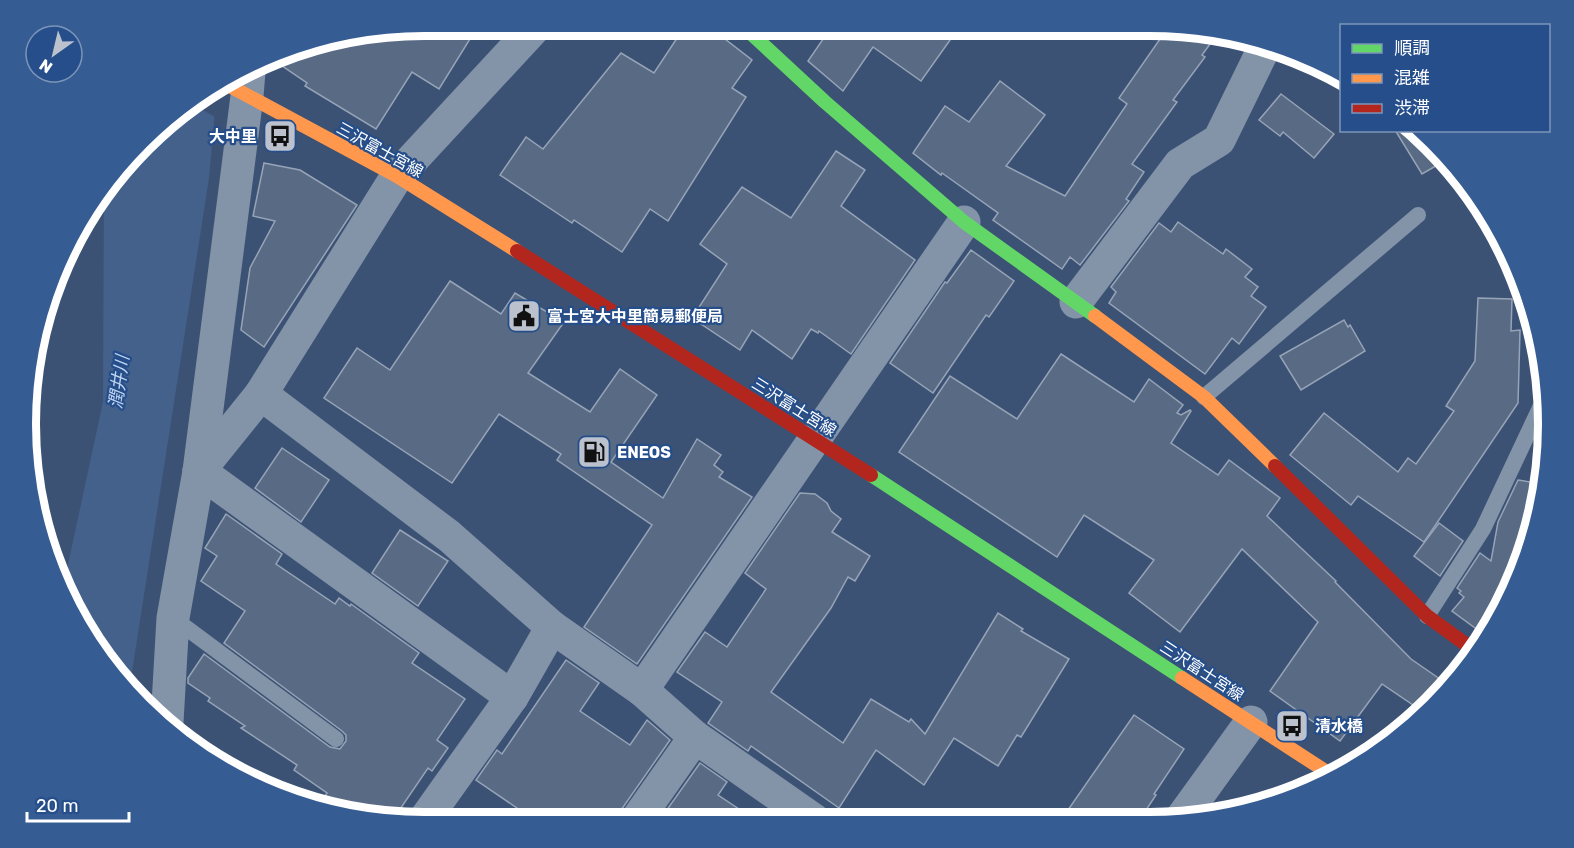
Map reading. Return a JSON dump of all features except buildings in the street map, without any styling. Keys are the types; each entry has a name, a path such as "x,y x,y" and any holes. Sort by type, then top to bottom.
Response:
{"main road":[{"path":"753,36 825,102 964,222 1204,397 1427,616 1468,646"},
{"name":"三沢富士宮線","path":"238,85 397,176 815,439 1325,771"}],"street":[{"path":"199,471 261,394 397,176 527,36"},
{"path":"1076,302 1180,164 1219,140 1262,53"},
{"path":"167,715 173,618 199,471 238,85"},
{"path":"642,690 964,222"},
{"path":"261,394 449,536 552,627 642,690 695,736 803,812"},
{"path":"199,471 512,697"},
{"path":"430,812 512,697 552,627"},
{"path":"1187,810 1251,722"},
{"path":"642,812 695,736"}],"lane":[{"path":"1204,397 1418,215"},
{"path":"1427,616 1483,529 1538,413"},
{"path":"173,618 336,739"}],"water":[{"name":"潤井川","path":"216,96 209,178 131,679 101,640 76,596 66,573 103,402 104,204 132,168 168,132"}],"pier":[{"path":"219,95 217,118 199,108"}],"traffic: fast":[{"path":"754,36 825,102 964,222 1095,316"},
{"path":"871,475 1182,678"}],"traffic: slow":[{"path":"232,87 397,176 517,251"},
{"path":"1095,316 1204,397 1275,466"},
{"path":"1182,678 1325,771"}],"traffic: jam":[{"path":"517,251 871,475"},
{"path":"1275,466 1427,616 1468,646"}],"place":[{"name":"大中里","path":"280,136"},
{"name":"富士宮大中里簡易郵便局","path":"524,316"},
{"name":"ENEOS","path":"594,452"},
{"name":"清水橋","path":"1292,726"}]}
